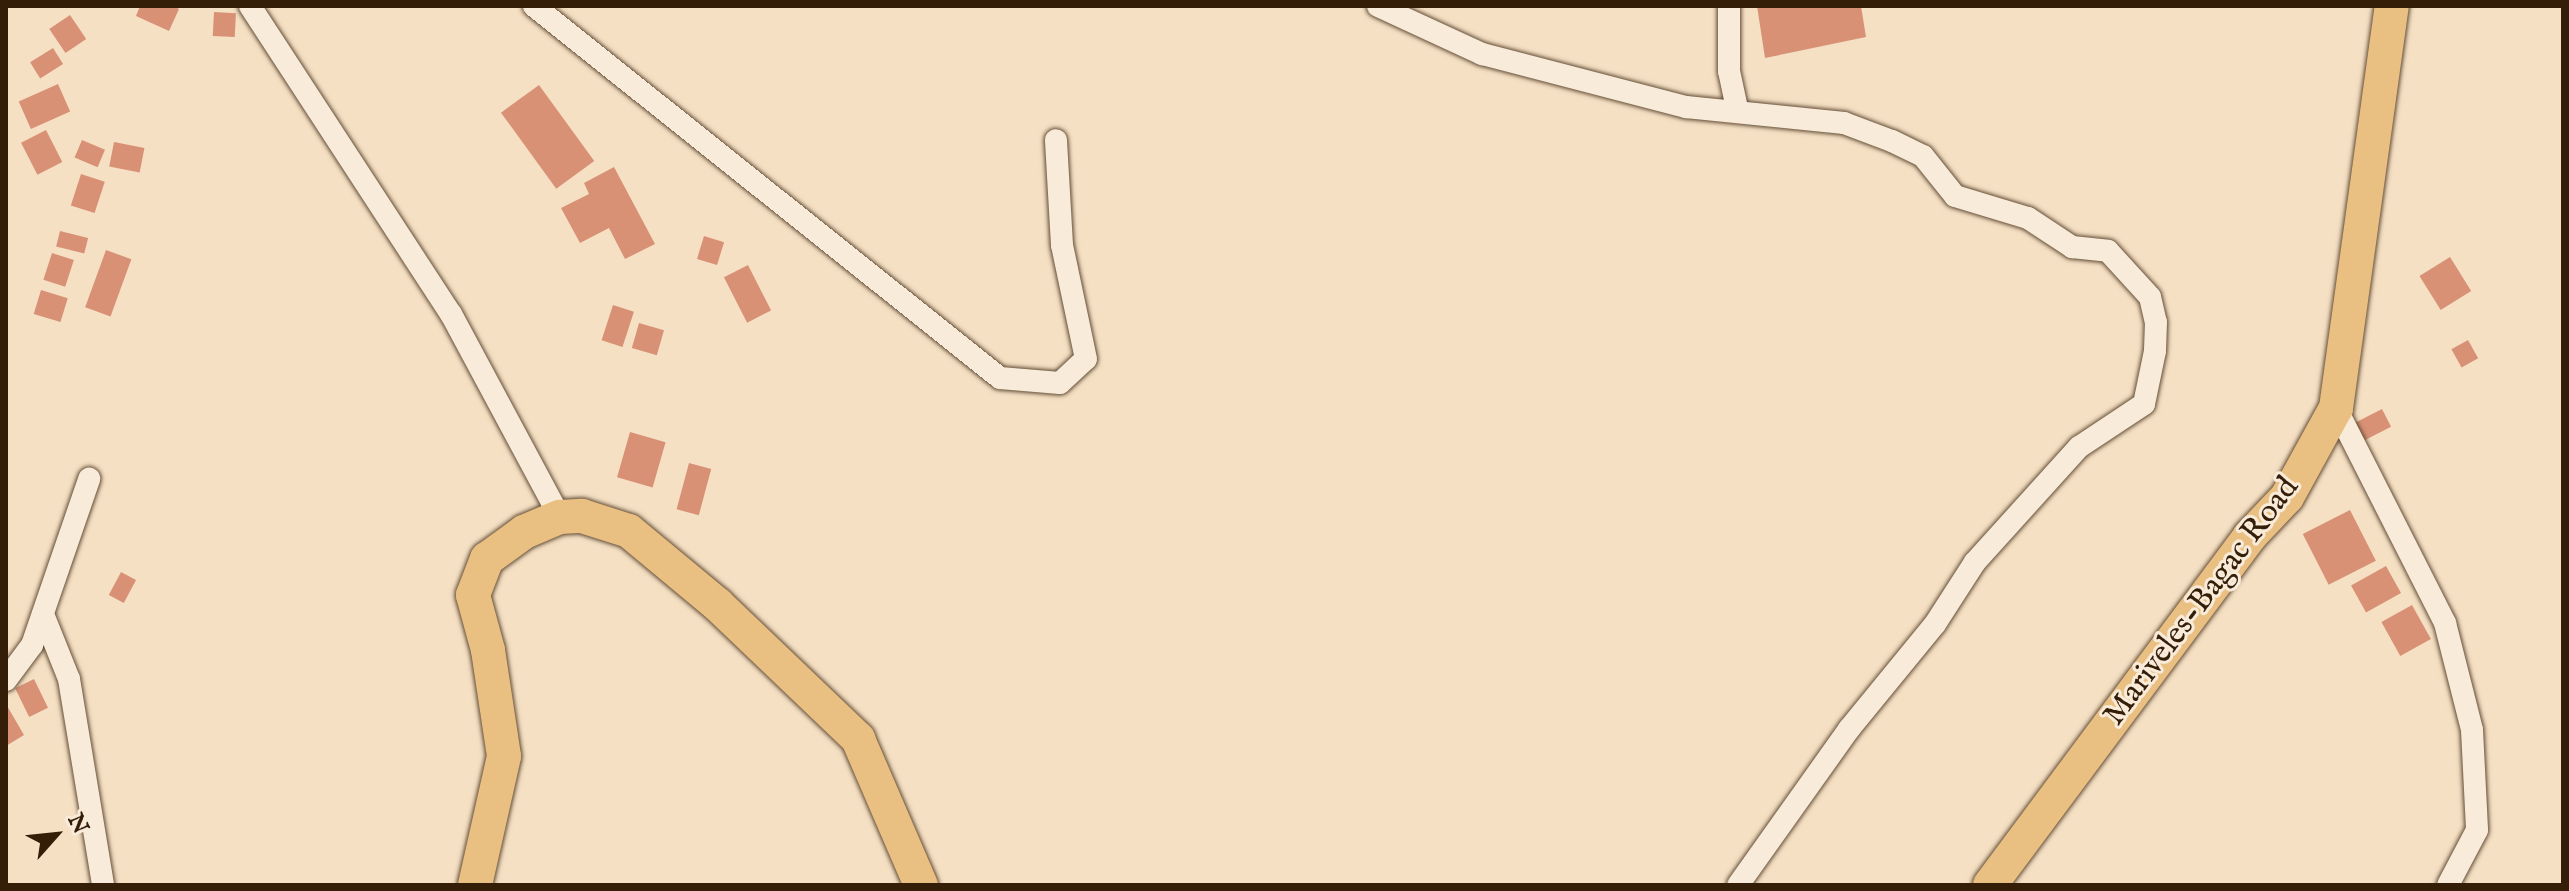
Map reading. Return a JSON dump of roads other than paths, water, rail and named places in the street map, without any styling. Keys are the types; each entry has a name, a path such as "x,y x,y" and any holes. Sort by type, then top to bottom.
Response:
{"main road":[{"name":"Mariveles-Bagac Road","path":"1990,885 2249,537 2287,497 2336,408 2392,6"},
{"path":"475,885 504,756 488,650 473,595 487,559 524,532 560,517 582,516 629,531 718,605 858,739 921,885"}],"street":[{"path":"250,6 451,314 560,517"},
{"path":"534,6 1000,378 1060,383 1086,359 1062,245 1056,140"},
{"path":"1378,6 1482,54 1686,107 1737,109 1844,123 1912,151 1955,196 2028,218 2072,247 2108,251 2150,297 2156,322 2152,381 2144,404 2079,447 1975,562 1935,624 1849,729 1738,885"},
{"path":"1729,6 1729,71 1737,109"},
{"path":"2336,408 2445,623 2472,730 2477,830 2448,885"},
{"path":"6,680 32,645 89,479"},
{"path":"43,614 69,679 103,885"}]}
